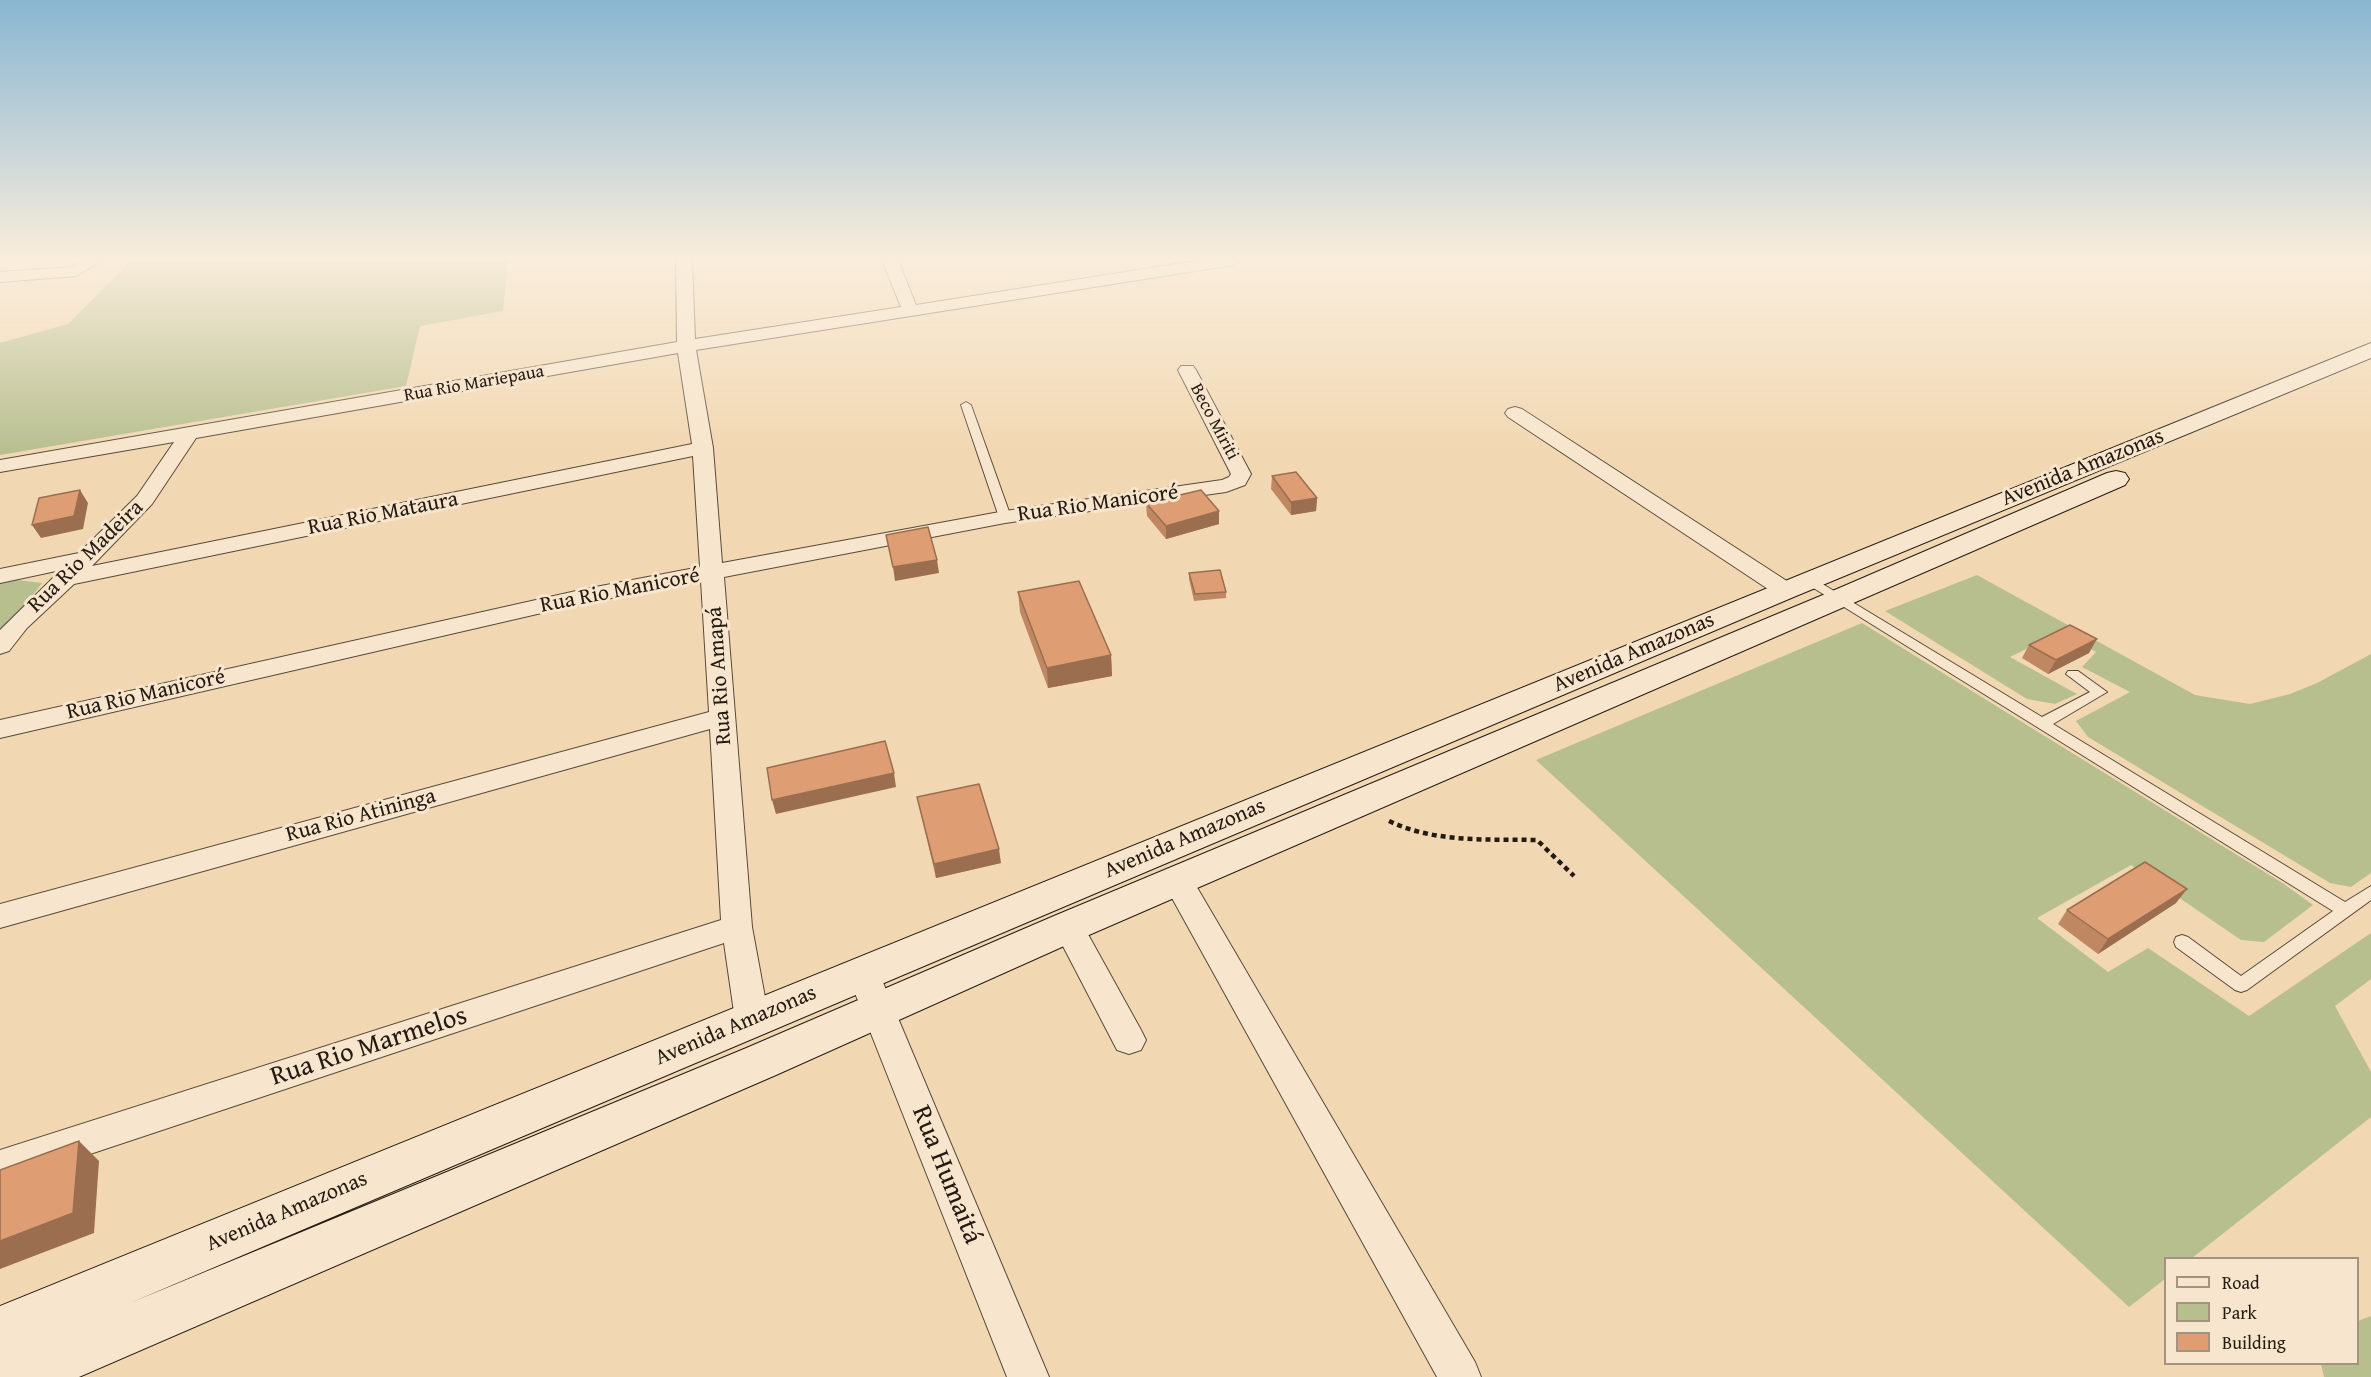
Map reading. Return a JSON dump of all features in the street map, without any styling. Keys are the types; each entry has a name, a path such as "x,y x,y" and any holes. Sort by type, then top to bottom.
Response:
{"street":[{"name":"Rua Rio Amapá","path":"685,324 686,346 703,448 737,927 752,1019"},
{"name":"Rua Rio Mariepaua","path":"0,466 821,324"},
{"name":"Avenida Amazonas","path":"16,1377 879,1010 1356,804 1812,590 2371,350"},
{"name":"Avenida Amazonas","path":"0,1332 863,973 1812,590 2371,369"},
{"name":"Beco Miriti","path":"1187,370 1241,474"},
{"path":"1515,413 1812,590"},
{"name":"Rua Rio Madeira","path":"0,646 19,623 120,527 145,500 188,435"},
{"name":"Rua Rio Mataura","path":"63,579 703,448"},
{"name":"Rua Rio Manicoré","path":"0,729 585,596 1005,517 1226,486 1238,481 1241,474"},
{"path":"0,576 84,559"},
{"name":"Rua Rio Atininga","path":"0,916 722,717"},
{"path":"1177,880 1460,1377"},
{"name":"Rua Rio Marmelos","path":"0,1167 737,927"},
{"path":"1068,927 1129,1040"},
{"name":"Rua Humaitá","path":"863,973 1028,1377"}],"lane":[{"path":"966,405 1005,517"},
{"path":"1812,590 2043,723 2344,910"},
{"path":"2043,723 2100,692 2073,674"},
{"path":"2182,942 2241,985 2371,892"}],"path":[{"path":"1356,804 1401,829 1457,838 1537,840 1574,876"}],"green space":[{"path":"67,324 430,324 420,326 406,386 0,455 0,343"},
{"path":"1977,575 2195,695 2250,704 2290,694 2317,683 2371,654 2371,873 2351,887 2330,883 2088,737 2076,721 2130,692 2082,667 2096,652 2061,632 2010,657 2077,694 2055,704 2027,699 1885,611"},
{"path":"9,579 42,583 0,639 0,581"},
{"path":"1862,623 2284,884 2313,905 2264,942 2241,940 2131,865 2037,918 2108,972 2148,948 2249,1016 2371,933 2371,979 2335,1006 2371,1072 2371,1117 2193,1257 2164,1257 2164,1280 2129,1307 1536,760"},
{"path":"2371,1316 2371,1377 2324,1377 2321,1365 2359,1365 2359,1321"}],"building":[{"path":"1296,472 1317,498 1291,502 1272,476"},
{"path":"80,490 74,516 32,525 39,498"},
{"path":"1201,490 1219,511 1166,526 1146,503"},
{"path":"928,527 937,560 893,567 886,535"},
{"path":"1220,570 1226,592 1195,594 1189,573"},
{"path":"1079,581 1111,655 1047,668 1018,592"},
{"path":"2070,625 2097,639 2056,660 2029,645"},
{"path":"885,741 894,773 772,800 767,768"},
{"path":"979,784 999,849 934,864 917,797"},
{"path":"2145,862 2187,889 2108,939 2067,910"},
{"path":"79,1141 73,1213 0,1241 0,1170"}]}
